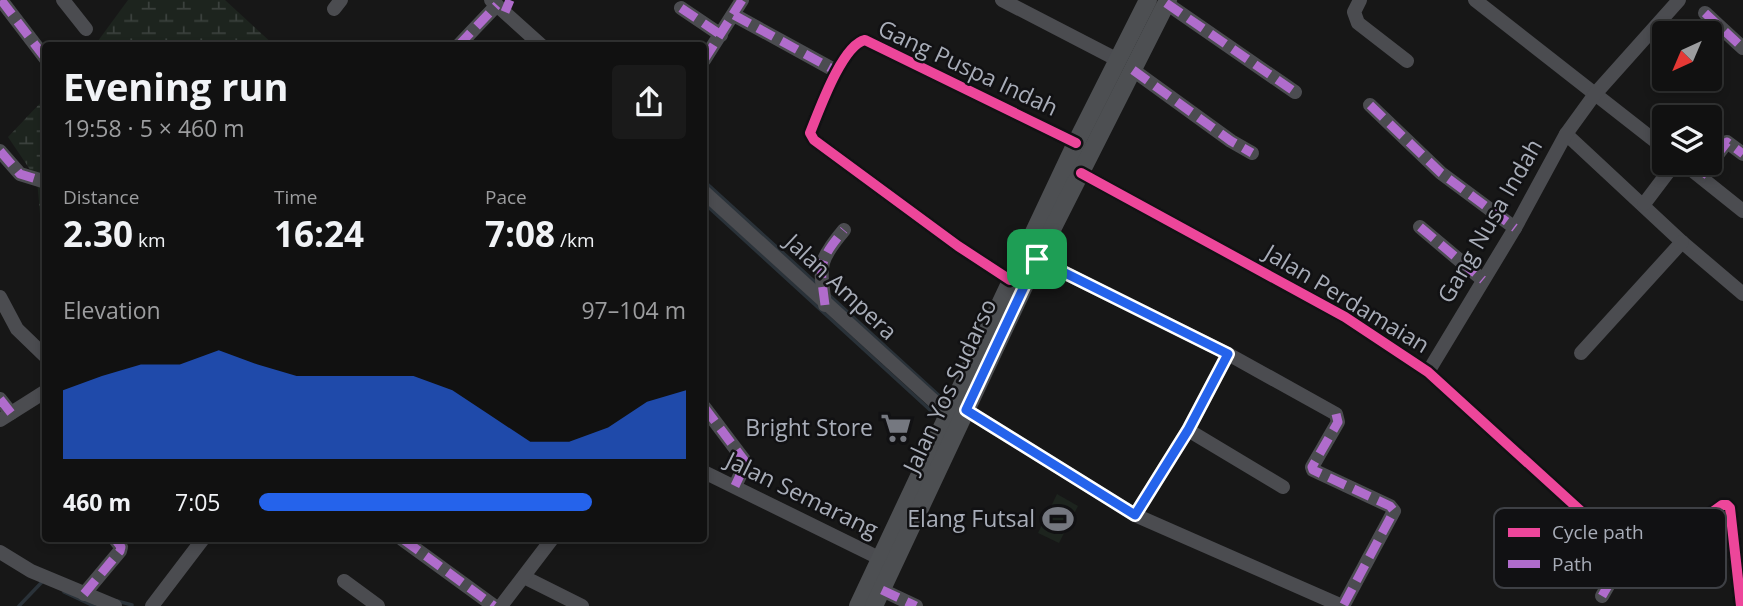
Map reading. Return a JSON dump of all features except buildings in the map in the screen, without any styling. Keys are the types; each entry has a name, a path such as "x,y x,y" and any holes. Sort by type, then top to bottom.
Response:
{"main road":[{"name":"Jalan Yos Sudarso","path":"878,598 958,413 1010,281 1161,1"},
{"name":"Jalan Yos Sudarso","path":"859,606 1081,173 1086,136"}],"street":[{"path":"1,0 42,54"},
{"path":"63,0 86,29"},
{"path":"707,55 742,0"},
{"path":"1002,0 1125,65 1252,153"},
{"path":"1360,0 1354,12 1358,23 1408,61"},
{"path":"1475,0 1652,139"},
{"name":"Gang Nusa Indah","path":"1427,372 1515,228 1566,134 1595,94 1679,0"},
{"path":"1161,1 1295,92"},
{"path":"462,42 501,4 538,42"},
{"path":"681,8 721,34"},
{"path":"1704,13 1743,48"},
{"path":"734,15 836,71"},
{"name":"Gang Puspa Indah","path":"1010,281 814,140 810,133 836,71 857,43 865,40 1086,136"},
{"path":"1370,105 1441,173 1515,228"},
{"path":"1566,134 1682,242 1743,294"},
{"path":"1743,154 1727,142 1701,176 1743,211"},
{"path":"0,151 20,174 42,181"},
{"name":"Jalan Perdamaian","path":"1081,173 1345,317 1427,372 1578,508"},
{"path":"1644,204 1666,175"},
{"name":"Jalan Ampera","path":"707,195 825,305 958,413 1135,515 1343,606"},
{"path":"1420,227 1483,280"},
{"path":"825,305 821,275 824,256 844,230"},
{"path":"1581,353 1682,242"},
{"path":"1037,259 1228,354 1336,414 1338,422 1312,467 1313,470 1393,508 1394,511 1343,606"},
{"path":"0,297 17,329 42,353"},
{"path":"1135,515 1188,430 1228,354"},
{"path":"0,399 5,416 42,393"},
{"path":"707,411 744,460 735,486"},
{"path":"1188,430 1283,486"},
{"name":"Jalan Semarang","path":"707,473 881,559"},
{"path":"1719,508 1725,504 1730,508 1741,567 1741,606"},
{"path":"84,594 120,551 121,547 117,542"},
{"path":"152,606 201,542"},
{"path":"407,542 494,606"},
{"path":"501,606 550,542"},
{"path":"0,552 31,571 114,606"},
{"path":"524,577 582,606"},
{"path":"344,581 378,606"},
{"path":"1602,596 1607,588"},
{"path":"878,598 916,606"}],"green space":[{"path":"128,0 225,0 271,42 97,42"},
{"path":"42,101 42,217 37,180 8,137"},
{"name":"Elang Futsal","path":"1057,494 1078,506 1059,543 1038,533"}],"waterway":[{"path":"707,184 816,283"},
{"path":"707,206 941,420"},
{"path":"829,295 946,402"},
{"path":"19,606 42,582"},
{"path":"64,592 94,606"},
{"path":"117,601 132,605"}],"marked path":[{"path":"1,0 42,54"},
{"path":"505,12 510,0"},
{"path":"707,55 742,0"},
{"path":"1166,3 1295,92"},
{"path":"462,42 497,5"},
{"path":"681,8 721,35"},
{"path":"1705,13 1743,48"},
{"path":"734,15 836,71"},
{"path":"1133,70 1231,141 1252,153"},
{"path":"1370,105 1441,173 1515,228"},
{"path":"1701,176 1727,142 1743,154"},
{"path":"0,151 20,174 42,181"},
{"path":"1420,227 1483,280"},
{"path":"825,305 822,265 844,230"},
{"path":"0,399 11,413"},
{"path":"707,411 744,460 735,486"},
{"path":"1336,414 1338,422 1312,467 1313,470 1390,506 1394,511 1343,606"},
{"path":"84,594 120,551 121,547 117,542"},
{"path":"407,542 494,606"},
{"path":"1602,596 1607,588"},
{"path":"882,590 916,606"}],"cycle path":[{"path":"1010,280 958,246 814,140 810,133 832,80 848,54 865,40 1076,143"},
{"path":"1081,173 1345,317 1428,372 1578,508"},
{"path":"1718,508 1722,505 1730,508 1741,606"}],"place":[{"name":"Bright Store","path":"896,428"},
{"name":"Elang Futsal","path":"1058,519"}],"route":[{"path":"1037,259 1228,354 1188,430 1135,515 966,410 1037,259"}]}
